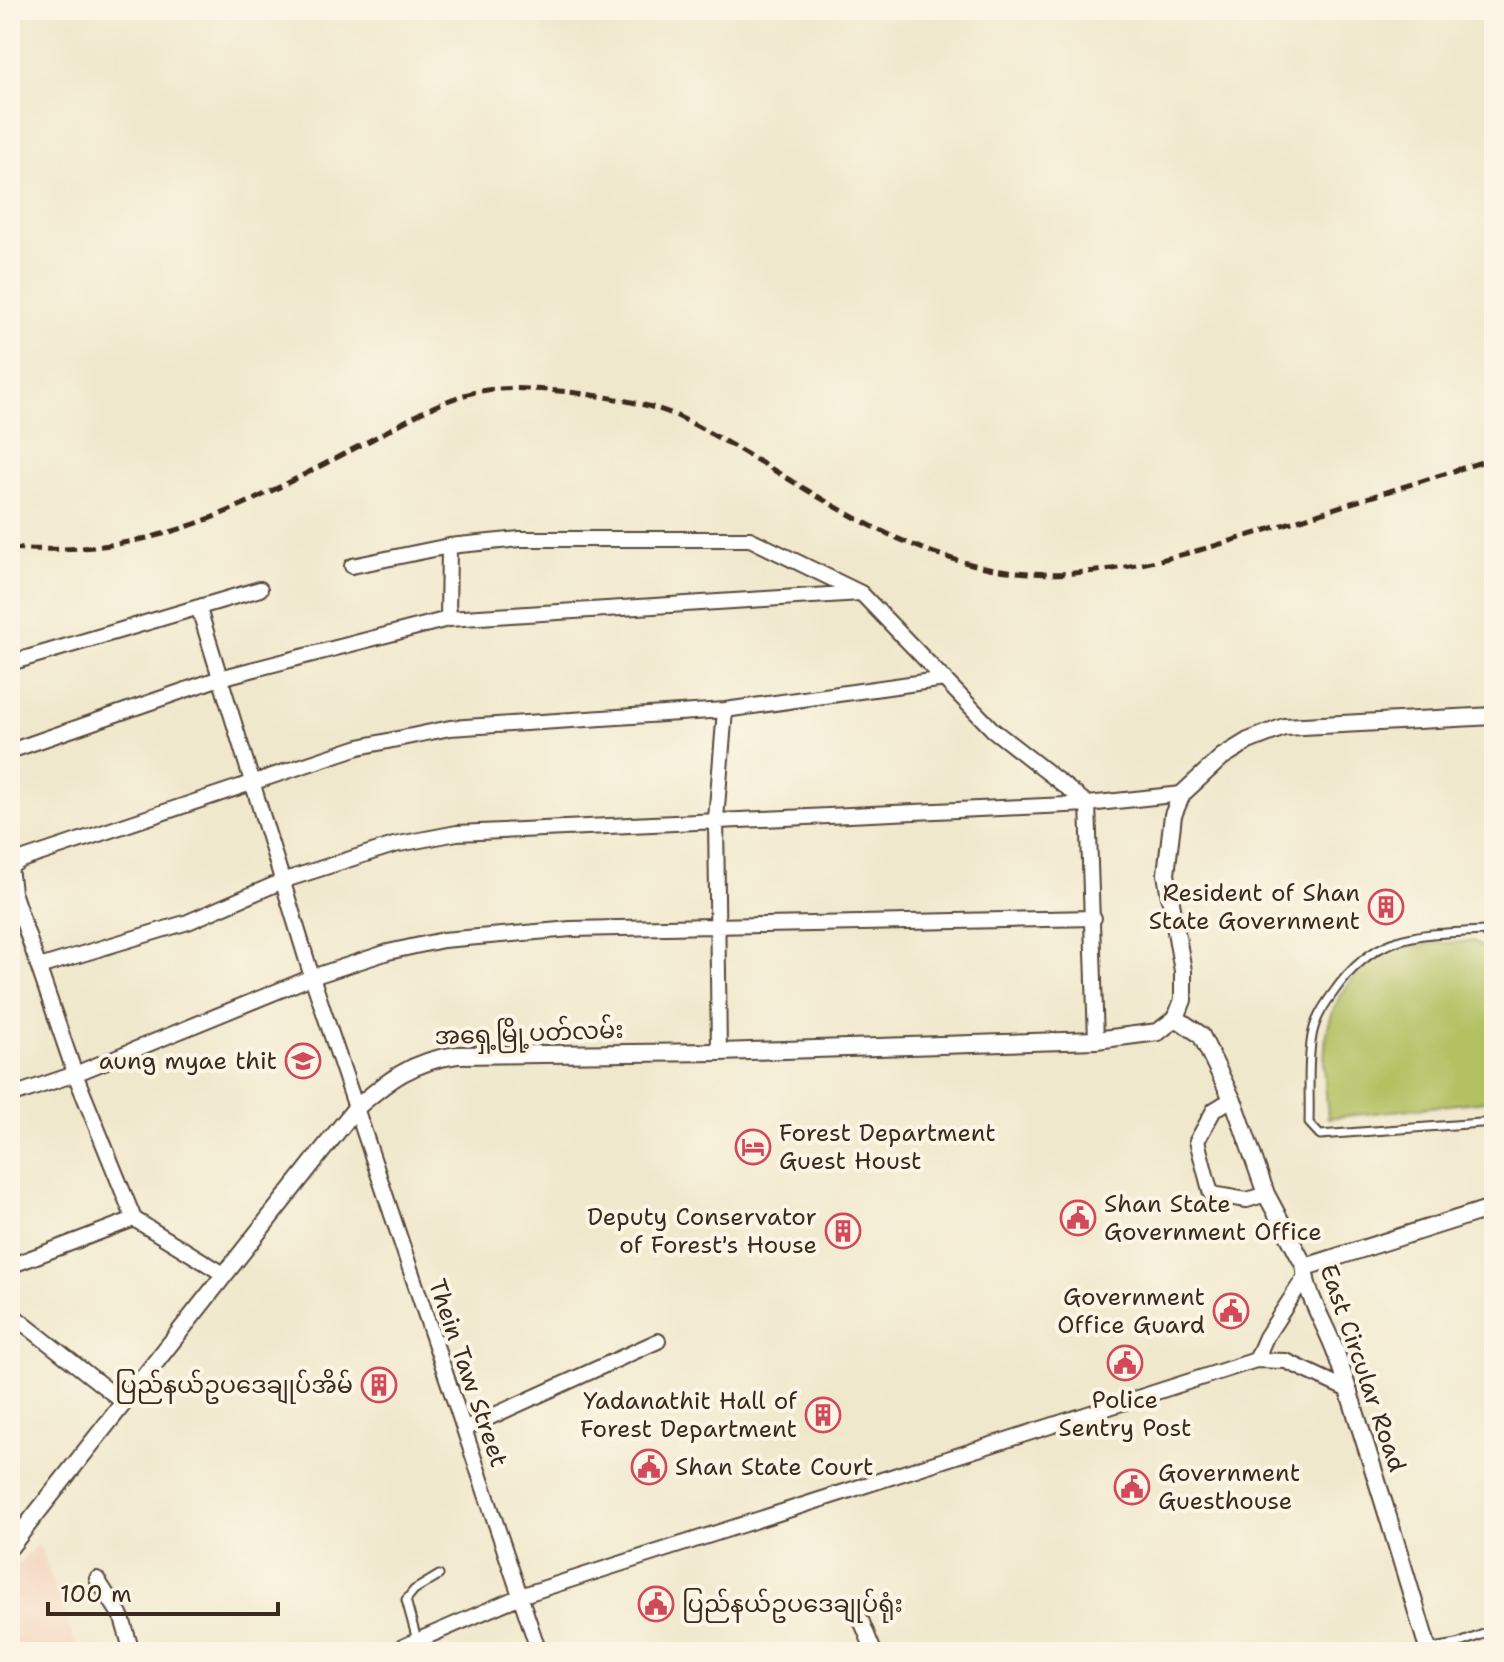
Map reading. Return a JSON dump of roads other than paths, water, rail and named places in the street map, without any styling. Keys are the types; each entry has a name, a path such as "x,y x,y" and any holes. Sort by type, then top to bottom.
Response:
{"street":[{"path":"352,566 449,546 520,539 604,536 750,539 861,593 993,730 1088,804 1096,1040"},
{"path":"448,619 449,546"},
{"path":"10,663 260,589"},
{"path":"10,751 220,678 448,619 861,593"},
{"name":"Thein Taw Street","path":"199,609 355,1109 523,1595 539,1652"},
{"path":"222,1273 134,1219 75,1074 13,892 10,867 21,860 254,780 359,747 450,728 725,710 945,679"},
{"path":"719,1052 716,819 725,710"},
{"path":"1176,1018 1183,1000 1183,971 1166,874 1173,815 1182,794 1222,757 1248,741 1284,727 1494,716"},
{"path":"39,967 188,922 285,880 394,845 457,833 1088,804 1182,794"},
{"path":"10,1096 75,1074 312,977 388,952 443,940 571,929 1094,918"},
{"name":"အရှေ့မြို့ပတ်လမ်း","path":"10,1547 222,1273 355,1109 384,1083 428,1059 457,1055 719,1052 1096,1040 1158,1032 1176,1018"},
{"name":"East Circular Road","path":"1176,1018 1201,1035 1232,1099 1266,1194 1327,1326 1425,1651"},
{"path":"1232,1099 1214,1110 1197,1141 1211,1194 1247,1200 1266,1194"},
{"path":"1256,1360 1266,1337 1305,1273 1494,1207"},
{"path":"10,1266 134,1219"},
{"path":"10,1313 122,1401"},
{"path":"464,1429 658,1341"},
{"path":"391,1652 523,1595 763,1521 1025,1431 1256,1360 1286,1361 1348,1390"},
{"path":"97,1579 122,1618 132,1652"},
{"path":"861,1620 874,1652"}],"lane":[{"path":"1494,942 1484,931 1421,936 1379,945 1362,957 1316,1017 1311,1039 1309,1123 1320,1135 1494,1122"},
{"path":"418,1642 406,1600 414,1590 439,1575"},
{"path":"1425,1651 1457,1644 1494,1630"}],"railway":[{"path":"10,548 63,549 111,545 197,523 279,487 430,408 464,395 498,389 539,389 589,395 660,410 716,436 828,502 905,542 989,568 1028,573 1107,570 1184,554 1494,458"}],"place":[{"name":"Resident of Shan State Government","path":"1386,907"},
{"name":"aung myae thit","path":"303,1061"},
{"name":"Forest Department Guest Houst","path":"753,1147"},
{"name":"Shan State Government Office","path":"1078,1218"},
{"name":"Deputy Conservator of Forest's House","path":"843,1231"},
{"name":"Government Office Guard","path":"1231,1311"},
{"name":"Police Sentry Post","path":"1125,1363"},
{"name":"ပြည်နယ်ဥပဒေချုပ်အိမ်","path":"379,1385"},
{"name":"Yadanathit Hall of Forest Department","path":"823,1415"},
{"name":"Shan State Court","path":"649,1467"},
{"name":"Government Guesthouse","path":"1132,1487"},
{"name":"ပြည်နယ်ဥပဒေချုပ်ရုံး","path":"656,1604"}]}
